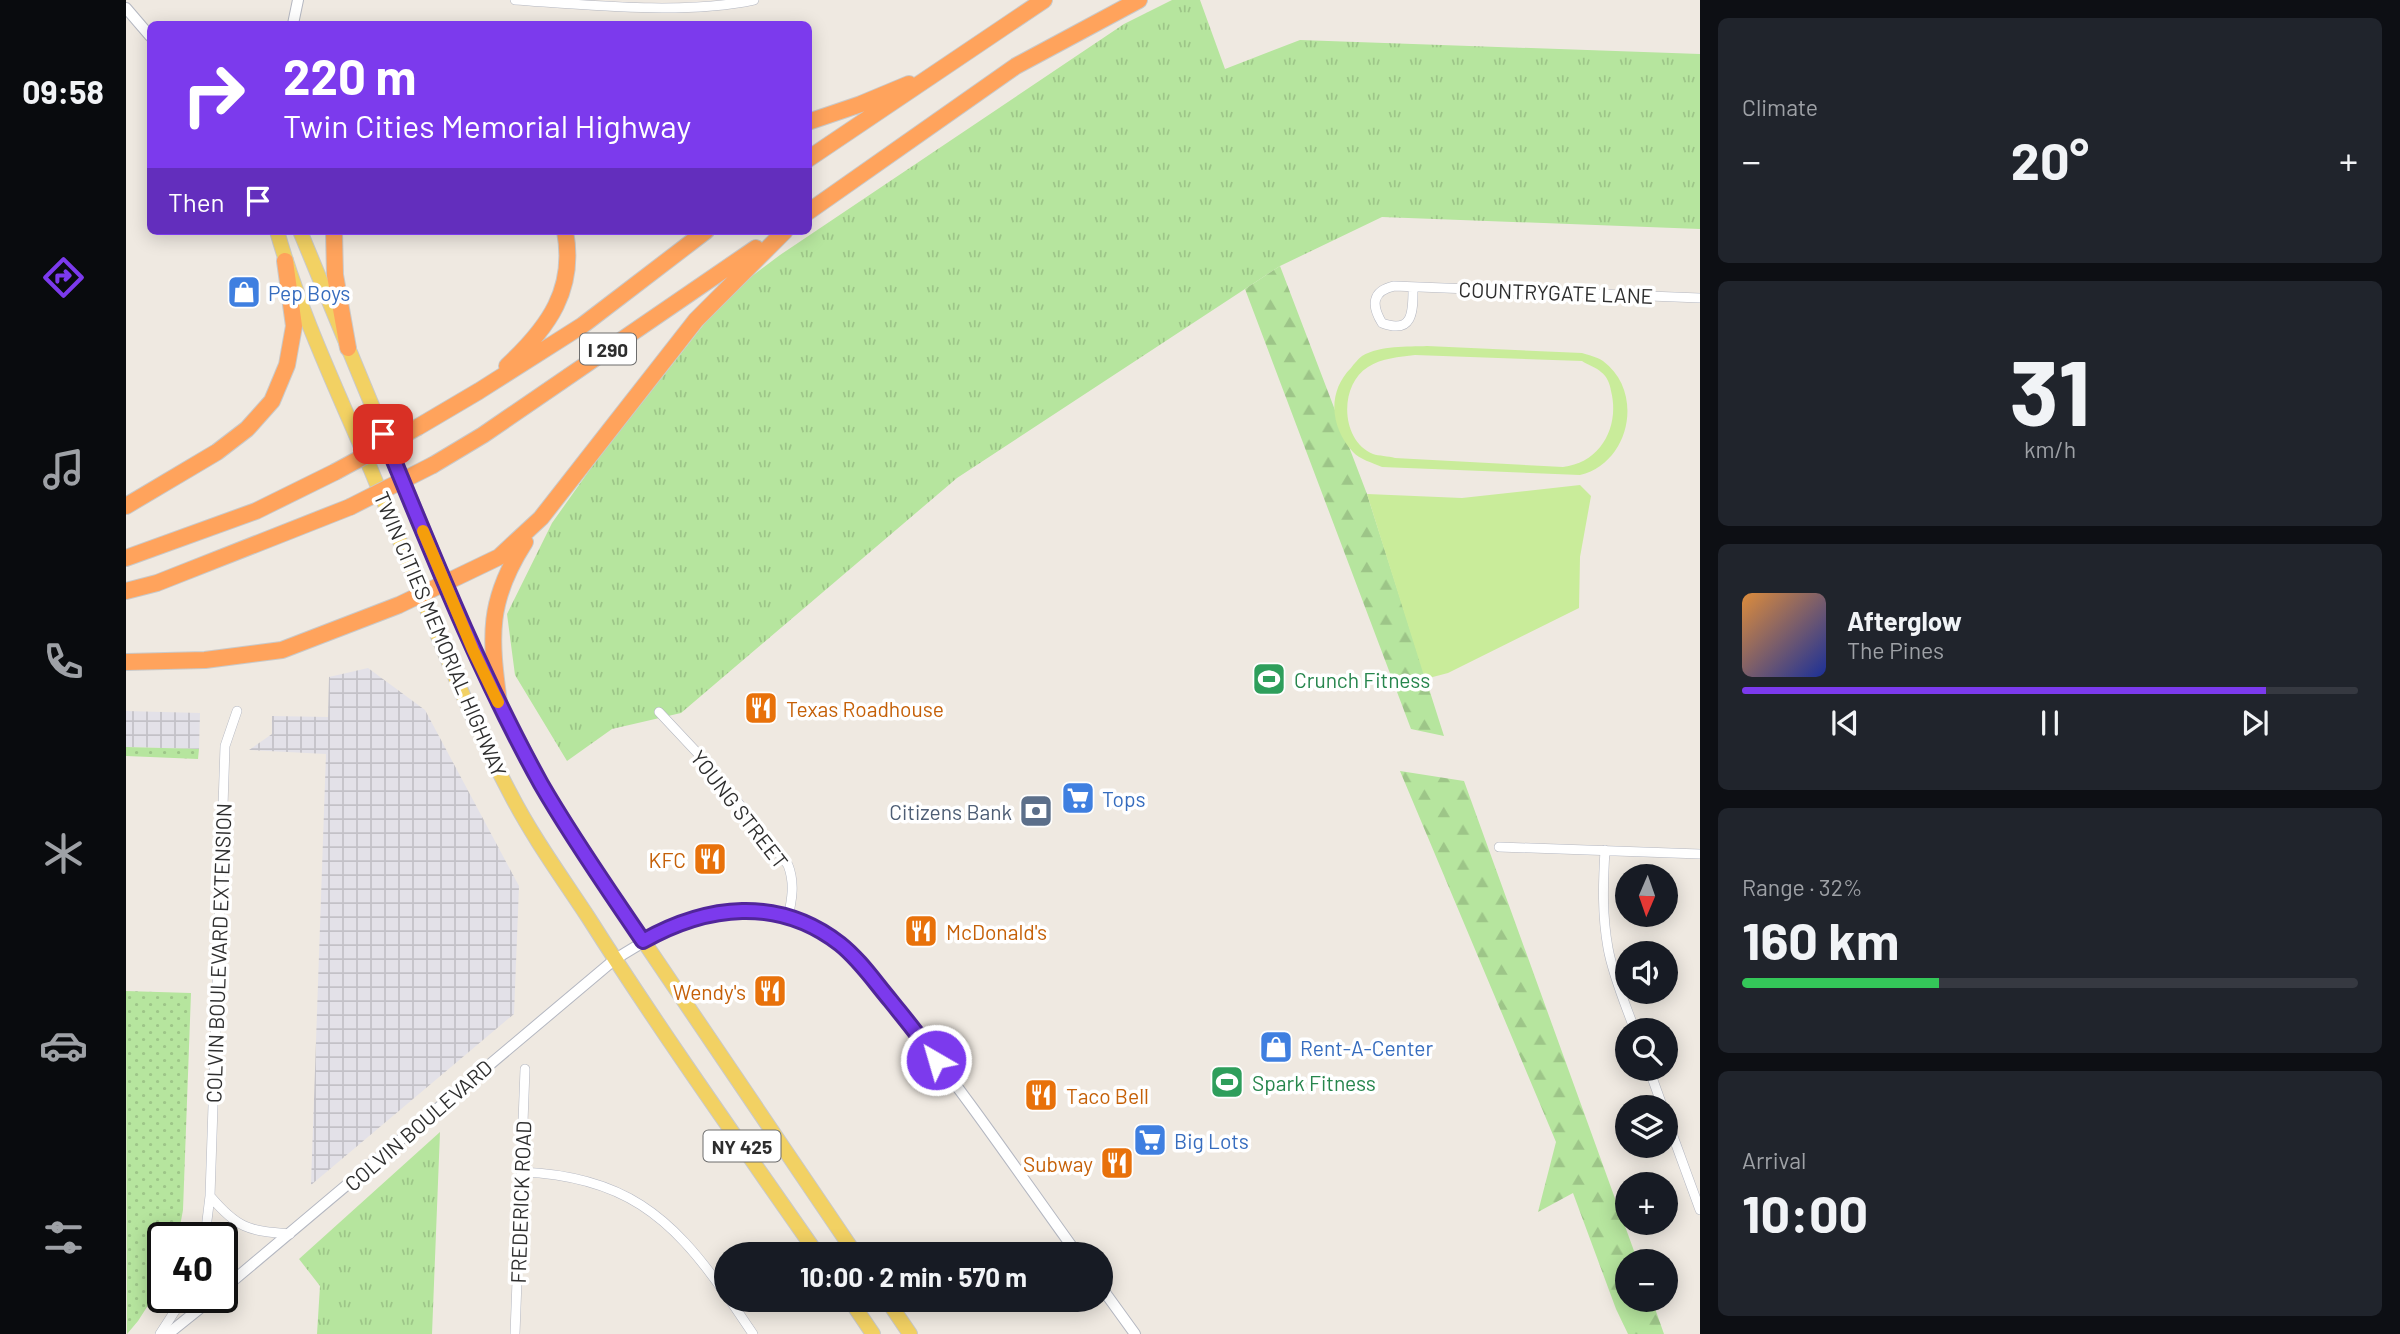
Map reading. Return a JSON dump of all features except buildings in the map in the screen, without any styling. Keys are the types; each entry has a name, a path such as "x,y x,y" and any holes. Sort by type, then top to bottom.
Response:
{"highway":[{"path":"812,156 1044,0"},
{"path":"812,209 1016,66 1139,0"},
{"path":"812,121 861,104 946,68"},
{"path":"334,235 335,275 348,348"},
{"path":"479,391 518,356 560,300 569,266 565,235"},
{"name":"I 290","path":"126,558 256,511 335,472 418,426 583,325 701,235"},
{"name":"I 290","path":"126,591 157,583 350,507 433,465 483,435 777,235"},
{"path":"499,704 492,628 498,597 508,572 541,518 696,320 779,235"},
{"path":"126,506 217,452 247,429 272,401 287,365 294,326 285,261"},
{"path":"126,662 205,660 282,650 420,596 499,557 541,518"}],"main road":[{"name":"TWIN CITIES MEMORIAL HIGHWAY","path":"278,235 285,261 420,596 466,703 511,794 614,960 809,1242"},
{"name":"TWIN CITIES MEMORIAL HIGHWAY","path":"302,235 473,650 542,786 643,941 847,1242"},
{"path":"858,1312 873,1334"},
{"path":"895,1312 910,1334"}],"street":[{"path":"294,21 298,0"},
{"path":"515,0 641,6 712,5 754,0"},
{"path":"126,8 147,32"},
{"name":"COUNTRYGATE LANE","path":"1413,287 1411,316 1406,323 1399,327 1382,323 1377,314 1378,293 1394,286 1700,298"},
{"name":"COLVIN BOULEVARD EXTENSION","path":"207,1222 210,1196 225,746 237,711"},
{"name":"YOUNG STREET","path":"659,712 704,760 788,865 793,886 788,918"},
{"path":"1499,847 1700,855"},
{"path":"1605,850 1603,895 1608,948 1614,974 1630,1018"},
{"path":"614,960 664,929 696,916 709,914 749,910 770,912 822,932 864,968 927,1047 1069,1242"},
{"name":"COLVIN BOULEVARD","path":"238,1277 614,960"},
{"name":"FREDERICK ROAD","path":"515,1334 525,1069"},
{"path":"1678,1150 1700,1210"},
{"path":"522,1172 582,1179 636,1201 684,1240 714,1278"},
{"path":"210,1196 228,1217 244,1228 290,1234"},
{"path":"1113,1304 1135,1334"},
{"path":"738,1312 753,1334"},
{"path":"160,1334 174,1313"},
{"path":"168,1334 194,1313"}],"shaded area":[{"path":"368,668 425,710 519,886 514,1014 311,1185 326,754 249,750 272,734 272,716 328,717 329,677"},
{"path":"126,711 200,713 199,749 126,747"}],"green space":[{"path":"1172,0 1200,0 1225,69 1300,40 1700,54 1700,229 1382,217 1280,266 957,478 681,713 612,729 567,761 515,675 507,614 552,523 596,461 716,309 744,282 780,255 1124,24"},
{"path":"1280,266 1367,494 1444,736 1411,729 1245,289"},
{"path":"1427,346 1582,353 1598,358 1616,374 1624,390 1626,425 1620,442 1611,456 1597,468 1580,475 1382,467 1362,459 1345,442 1336,421 1335,399 1343,377 1369,352 1386,348","holes":["1415,355 1582,361 1599,370 1607,378 1613,417 1605,441 1588,458 1576,464 1563,467 1395,458 1373,454 1362,447 1349,425 1347,412 1352,386 1368,367 1385,360"]},
{"path":"1580,485 1591,496 1580,557 1579,608 1448,673 1425,679 1367,494 1462,498"},
{"path":"126,747 199,749 198,759 126,756"},
{"path":"1400,771 1464,781 1615,1198 1615,1235 1628,1235 1633,1249 1615,1249 1615,1306 1573,1193 1538,1212 1556,1142"},
{"path":"126,991 191,993 181,1222 147,1222 147,1307 127,1334"},
{"path":"440,1132 432,1334 317,1334 320,1286 299,1259"},
{"path":"1617,1312 1656,1312 1664,1334 1628,1334"}],"slow traffic":[{"path":"423,531 498,702"}],"place":[{"name":"Pep Boys","path":"244,292"},
{"name":"Crunch Fitness","path":"1269,679"},
{"name":"Texas Roadhouse","path":"761,708"},
{"name":"Tops","path":"1078,798"},
{"name":"Citizens Bank","path":"1036,811"},
{"name":"KFC","path":"710,859"},
{"name":"McDonald's","path":"921,931"},
{"name":"Wendy's","path":"770,991"},
{"name":"Rent-A-Center","path":"1276,1047"},
{"name":"Spark Fitness","path":"1227,1082"},
{"name":"Taco Bell","path":"1041,1095"},
{"name":"Big Lots","path":"1150,1140"},
{"name":"Subway","path":"1117,1163"}],"route":[{"path":"383,434 473,650 499,704 542,786 643,941 696,916 749,910 770,912 788,918 822,932 856,958 936,1060"}]}
